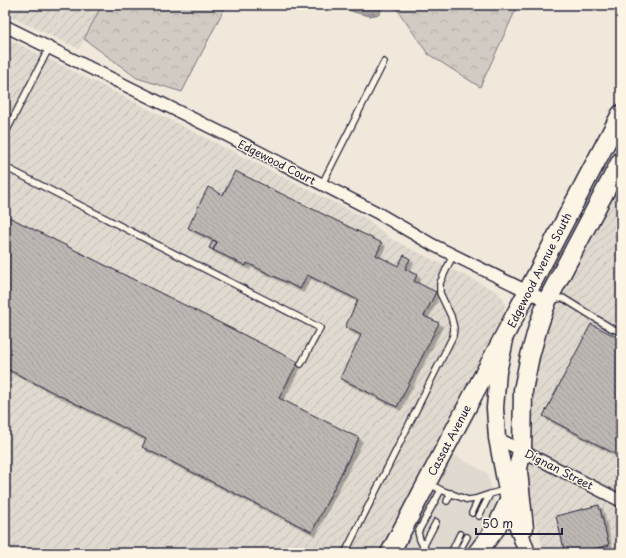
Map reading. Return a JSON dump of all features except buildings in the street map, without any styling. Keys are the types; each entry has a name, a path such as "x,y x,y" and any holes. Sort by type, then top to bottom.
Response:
{"main road":[{"name":"Edgewood Avenue South","path":"528,553 508,495 497,438 495,408 498,372 503,348 509,326 621,114"},
{"name":"Edgewood Avenue South","path":"528,553 520,459 523,390 530,356 547,301 621,161"},
{"name":"Cassat Avenue","path":"390,553 434,486 509,326"},
{"path":"477,553 496,528 520,459"}],"street":[{"name":"Edgewood Court","path":"5,26 228,136 376,212 432,245 547,301"},
{"name":"Dignan Street","path":"497,438 520,459 621,501"}],"lane":[{"path":"5,134 49,48"},
{"path":"322,184 384,62"},
{"path":"5,167 320,328 301,364"},
{"path":"344,553 453,336 454,328 451,316 440,293 440,283 453,255"},
{"path":"547,301 562,298 611,328 621,332"},
{"path":"427,553 420,540 418,532 434,486 468,500 490,494 508,495"},
{"path":"447,501 451,493"},
{"path":"479,516 490,494"},
{"path":"472,513 479,498"},
{"path":"423,547 436,522"},
{"path":"451,553 460,534"},
{"path":"454,553 461,548 467,538"}],"shaded area":[{"path":"5,5 102,5 79,49 5,14"},
{"path":"5,37 367,219 391,239 496,291 502,297 505,304 503,314 379,553 5,553"},
{"path":"621,181 621,544 587,553 544,553 531,504 527,414 545,328"},
{"path":"448,452 487,473 496,508 495,514 469,553 395,553"},
{"path":"621,544 621,553 587,553"}],"green space":[{"path":"102,5 226,5 182,92 137,78 84,39"},
{"path":"394,5 518,5 480,87 428,54"}],"water":[{"path":"336,5 381,5 381,9 380,14 370,16"}]}
